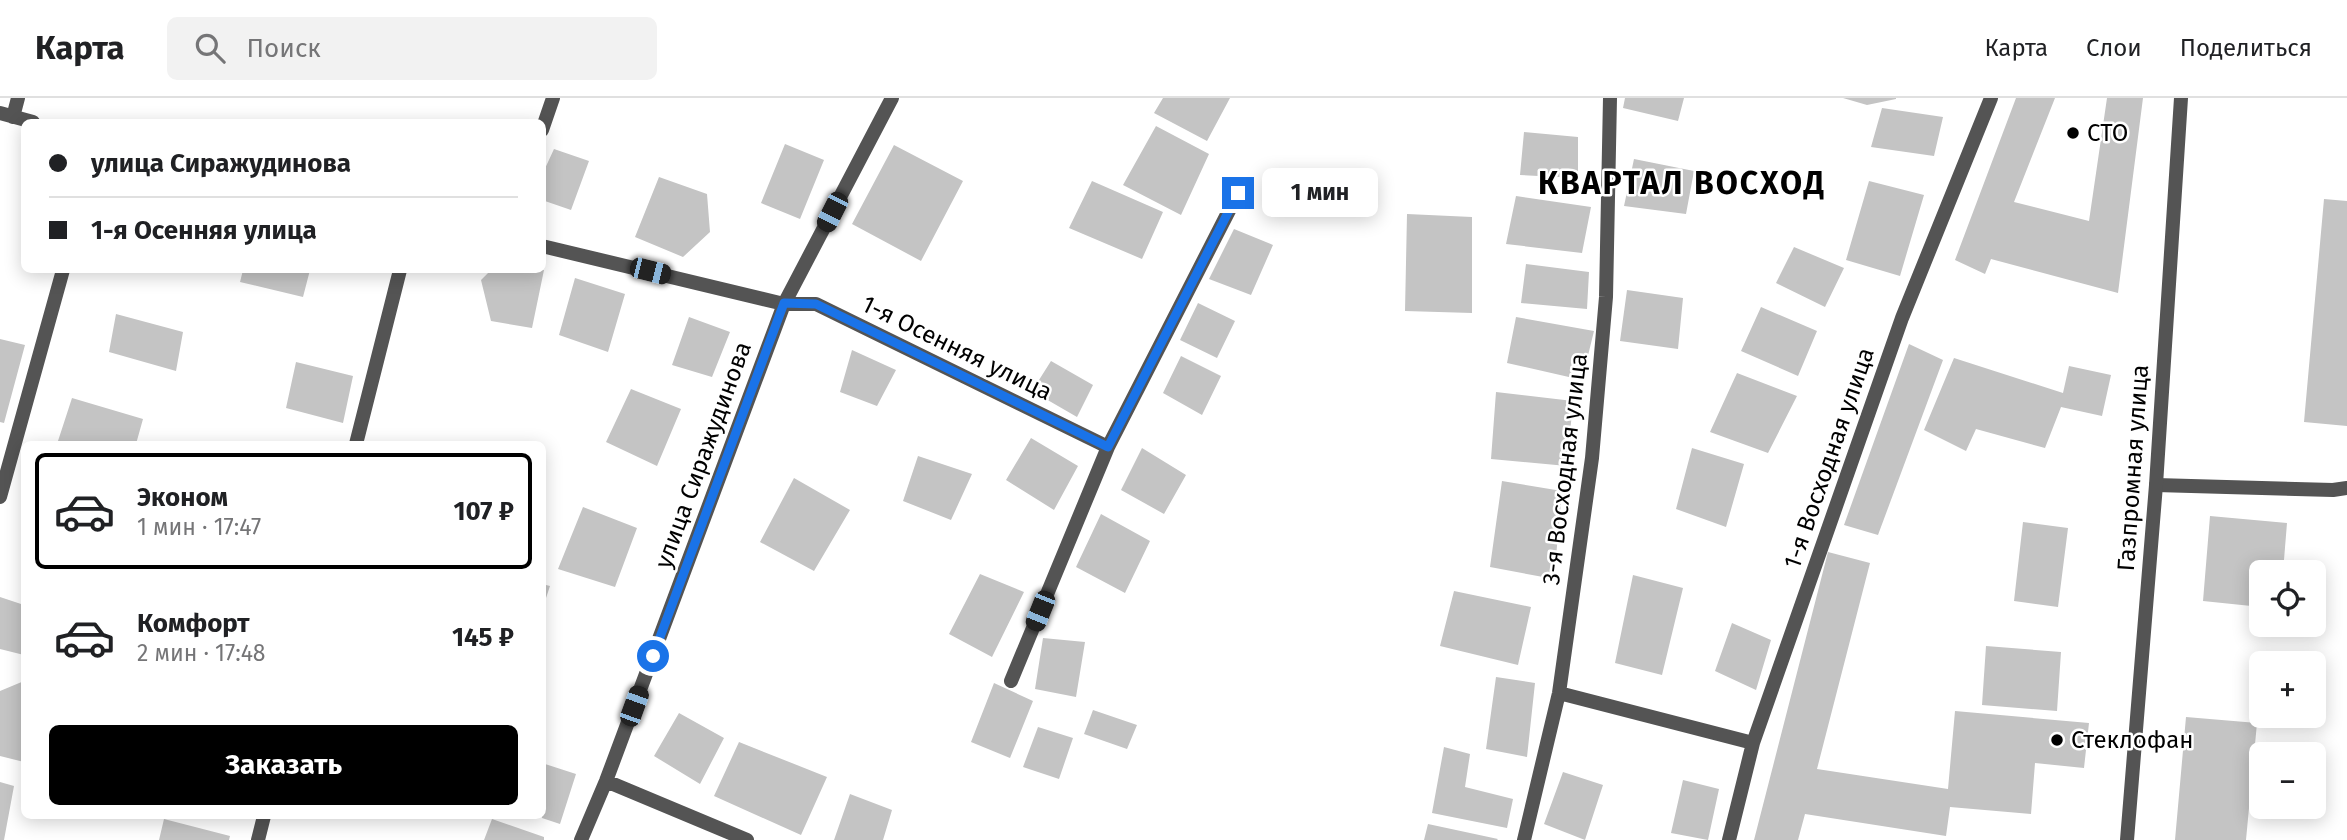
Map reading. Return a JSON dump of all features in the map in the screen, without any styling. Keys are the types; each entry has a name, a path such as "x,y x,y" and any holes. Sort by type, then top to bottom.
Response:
{"street":[{"path":"6,115 18,98"},
{"path":"546,119 553,98"},
{"name":"улица Сиражудинова","path":"582,840 784,303 892,98"},
{"name":"3-я Восходная улица","path":"1524,840 1559,693 1592,458 1604,324 1610,98"},
{"name":"1-я Восходная улица","path":"1729,840 1754,743 1902,318 1991,98"},
{"name":"Газпромная улица","path":"2127,840 2156,485 2181,98"},
{"path":"1011,681 1108,447 1238,193"},
{"name":"1-я Осенняя улица","path":"546,247 784,303 816,304 1108,447"},
{"path":"0,497 62,273"},
{"path":"357,441 399,273"},
{"path":"2156,485 2333,490 2347,488"},
{"path":"1559,693 1754,743"},
{"path":"606,781 747,840"},
{"path":"258,840 263,819"}],"building":[{"path":"1163,98 1230,98 1207,141 1154,113"},
{"path":"1625,98 1684,98 1678,121 1623,108"},
{"path":"1843,98 1896,98 1896,99 1867,105"},
{"path":"2016,98 2055,98 2014,202 2089,221 2107,98 2143,98 2118,293 1991,259 1985,274 1955,260"},
{"path":"1882,108 1943,117 1934,156 1871,147"},
{"path":"1156,126 1209,154 1181,215 1123,185"},
{"path":"1524,132 1578,137 1578,178 1520,175"},
{"path":"785,144 824,160 800,219 761,203"},
{"path":"894,145 963,181 921,261 852,224"},
{"path":"554,149 589,161 571,210 546,201 546,166"},
{"path":"1634,159 1694,171 1686,214 1624,206"},
{"path":"659,177 707,194 710,232 683,257 635,237"},
{"path":"1092,181 1163,212 1142,259 1069,228"},
{"path":"1869,181 1924,195 1900,276 1846,260"},
{"path":"1516,196 1591,207 1582,253 1506,244"},
{"path":"2324,199 2347,201 2347,426 2304,422"},
{"path":"1407,214 1472,217 1472,313 1405,311"},
{"path":"1234,229 1273,245 1251,295 1209,279"},
{"path":"1794,247 1844,268 1825,307 1776,283"},
{"path":"1526,264 1589,272 1587,309 1521,303"},
{"path":"242,273 309,273 303,297 240,282"},
{"path":"488,273 543,273 532,328 491,321 481,280"},
{"path":"575,278 625,294 608,352 559,335"},
{"path":"1627,290 1683,298 1678,349 1620,341"},
{"path":"1198,303 1235,321 1217,358 1180,340"},
{"path":"1761,307 1817,331 1798,376 1741,351"},
{"path":"116,314 183,332 176,371 109,352"},
{"path":"689,317 730,332 712,377 672,365"},
{"path":"1516,317 1594,331 1582,380 1507,363"},
{"path":"0,339 25,345 4,423 0,422"},
{"path":"1909,344 1943,360 1878,535 1844,525"},
{"path":"852,350 896,370 877,406 840,392"},
{"path":"1181,356 1221,376 1202,415 1163,393"},
{"path":"1954,358 2063,393 2069,366 2111,375 2102,416 2061,407 2045,448 1976,429 1966,451 1924,430"},
{"path":"1051,361 1093,385 1077,417 1032,391"},
{"path":"296,362 353,376 343,423 286,408"},
{"path":"1737,373 1797,396 1768,453 1710,432"},
{"path":"631,389 681,409 657,466 606,442"},
{"path":"1496,392 1573,401 1567,466 1491,459"},
{"path":"72,398 143,419 137,441 58,441"},
{"path":"1031,438 1078,466 1054,510 1006,480"},
{"path":"1142,448 1186,475 1164,514 1121,490"},
{"path":"1692,448 1744,464 1726,527 1676,509"},
{"path":"918,456 972,474 951,520 903,501"},
{"path":"794,478 850,510 814,571 760,542"},
{"path":"1502,481 1562,491 1554,579 1490,567"},
{"path":"583,507 637,528 615,587 558,569"},
{"path":"1101,514 1150,541 1125,593 1076,567"},
{"path":"2210,516 2287,523 2284,560 2249,560 2249,606 2203,601"},
{"path":"2023,522 2068,528 2058,607 2014,601"},
{"path":"1828,552 1870,563 1817,769 1948,789 1955,711 2089,723 2084,768 2035,763 2031,814 1950,807 1946,836 1805,814 1798,840 1754,840"},
{"path":"980,574 1024,592 992,657 949,634"},
{"path":"1633,575 1683,588 1662,675 1615,663"},
{"path":"1454,591 1531,607 1518,665 1440,646"},
{"path":"0,597 21,604 21,654 0,649"},
{"path":"1732,623 1771,640 1756,690 1715,671"},
{"path":"1043,638 1085,642 1076,697 1035,689"},
{"path":"1986,646 2061,652 2057,711 1982,705"},
{"path":"1496,677 1535,683 1527,757 1486,749"},
{"path":"21,682 21,761 0,756 0,691"},
{"path":"994,683 1033,701 1010,758 971,742"},
{"path":"1093,710 1137,725 1127,749 1084,734"},
{"path":"679,713 724,738 700,784 654,756"},
{"path":"2186,717 2249,722 2249,728 2257,728 2255,742 2249,742 2246,840 2175,840"},
{"path":"1038,727 1073,738 1059,779 1023,767"},
{"path":"739,742 827,777 801,835 714,796"},
{"path":"1444,747 1470,754 1465,787 1513,799 1507,828 1432,813"},
{"path":"546,764 576,774 560,824 545,819"},
{"path":"1563,772 1603,785 1585,840 1544,824"},
{"path":"1683,780 1719,789 1708,840 1671,833"},
{"path":"0,782 14,786 4,840 0,840"},
{"path":"850,794 892,810 883,840 834,840"},
{"path":"164,819 230,836 229,840 159,840"},
{"path":"492,819 544,837 544,840 484,840"},
{"path":"1428,824 1498,839 1424,840"}],"place":[{"name":"СТО","path":"2073,133"},
{"name":"Стеклофан","path":"2057,740"}],"district":[{"name":"КВАРТАЛ ВОСХОД","path":"1682,183"}],"route":[{"path":"653,656 784,303 816,304 1108,447 1238,193"}]}
